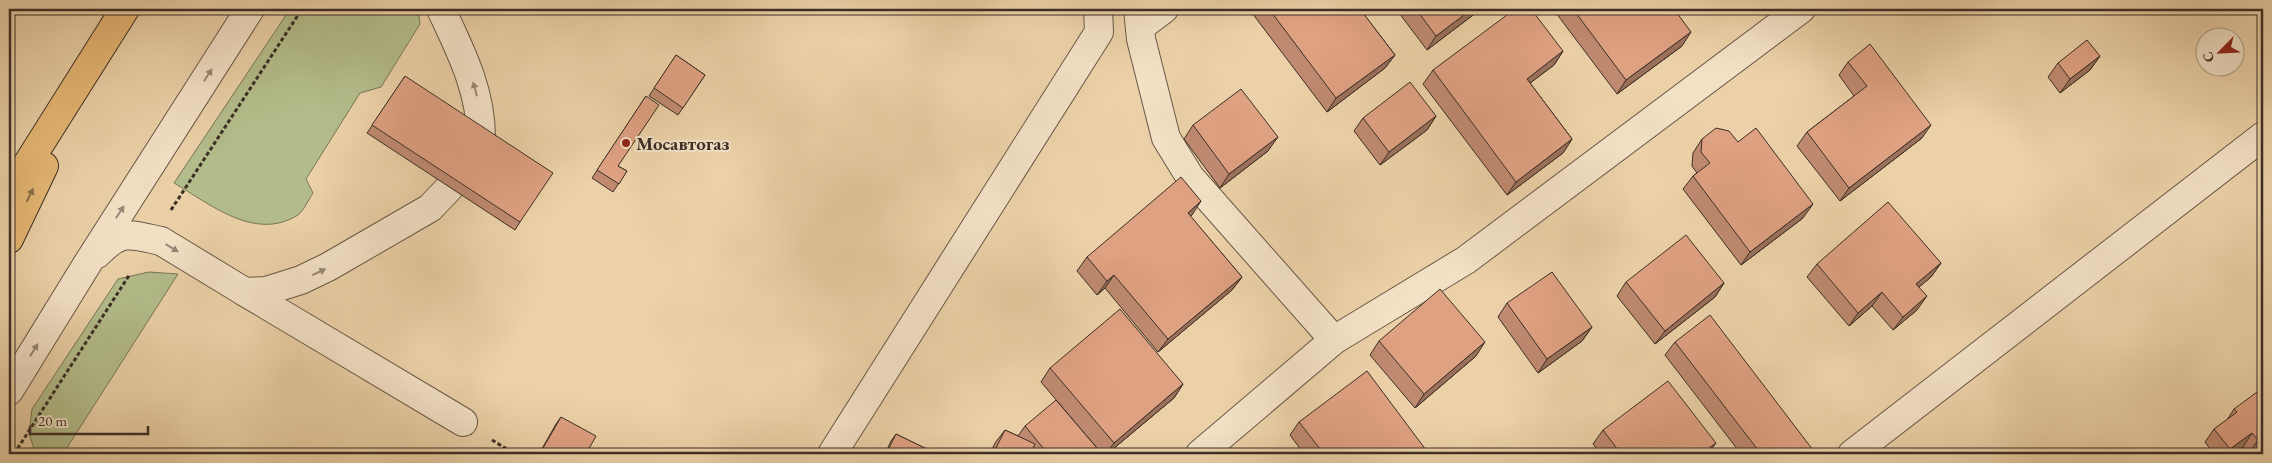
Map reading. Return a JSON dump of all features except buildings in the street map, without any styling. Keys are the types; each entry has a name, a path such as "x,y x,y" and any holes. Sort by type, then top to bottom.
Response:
{"highway":[{"path":"9,193 125,9"},
{"path":"9,239 97,55"}],"street":[{"path":"9,391 86,266 250,9"},
{"path":"441,9 470,70 481,120 481,137"},
{"path":"832,454 1100,32 1098,9"},
{"path":"1164,9 1139,18 1166,138 1190,177 1334,340"},
{"path":"1200,454 1334,340 1466,260 1801,9"},
{"path":"1852,454 2263,136"},
{"path":"245,292 266,292 328,267 430,208 450,188"},
{"path":"86,266 113,238 131,235 161,241 464,422"}],"green space":[{"path":"290,9 418,9 420,24 381,87 360,93 306,179 313,193 300,213 282,222 266,224 249,222 233,217 174,183"},
{"path":"149,272 178,274 63,454 36,454 29,434 32,409 118,279"}],"place":[{"name":"Мосавтогаз","path":"626,143"}]}
